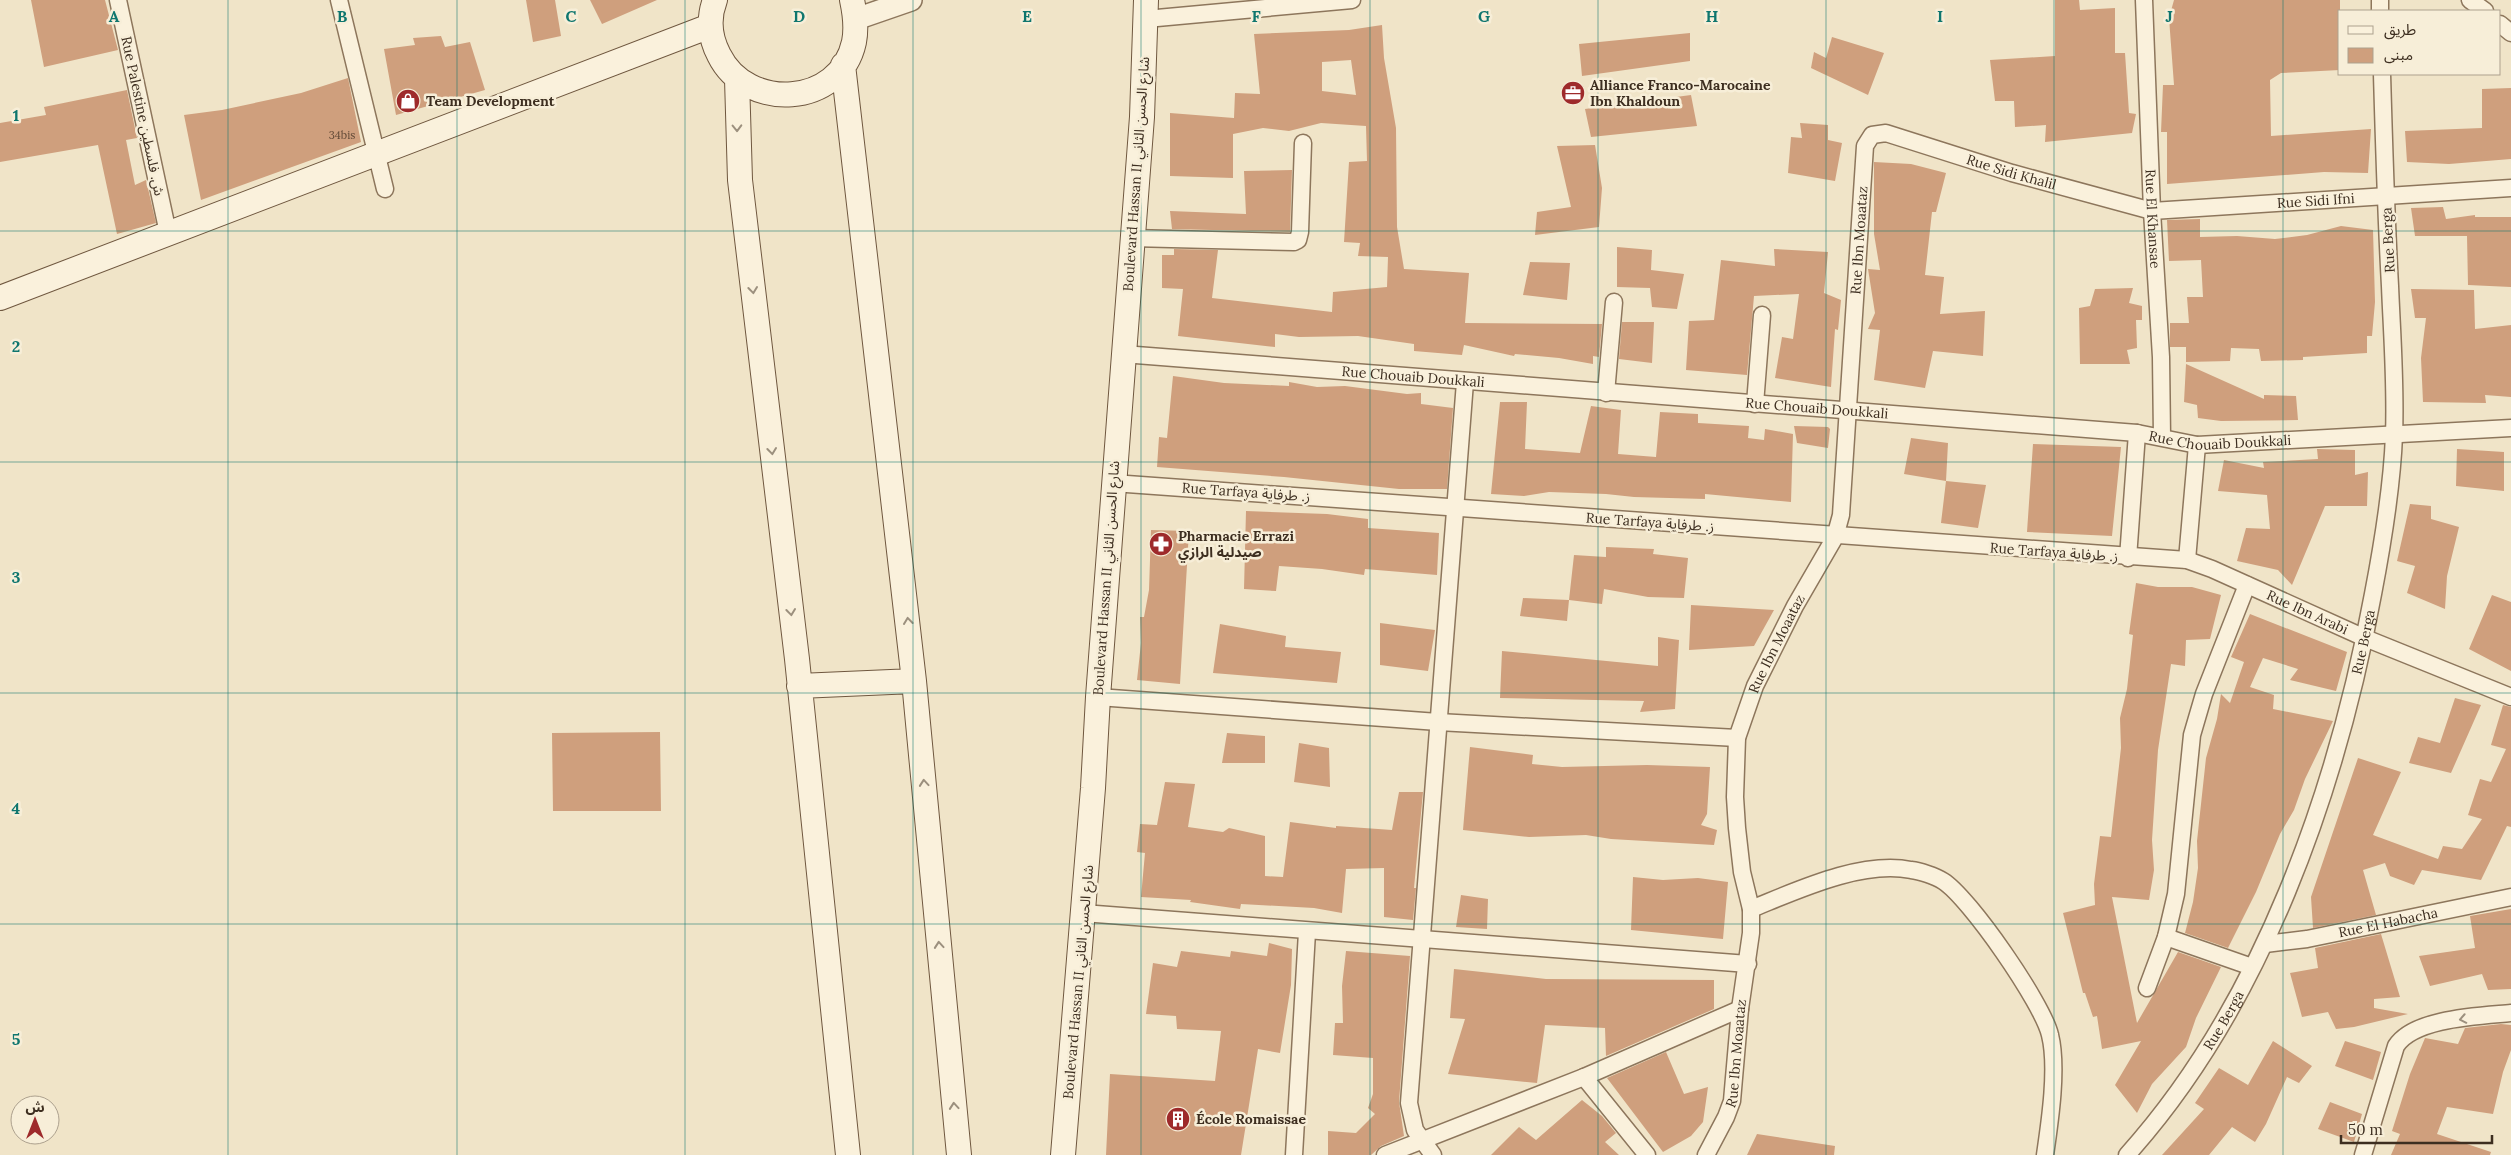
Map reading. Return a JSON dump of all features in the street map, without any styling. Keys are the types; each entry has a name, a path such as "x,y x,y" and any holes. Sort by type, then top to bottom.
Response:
{"main road":[{"path":"715,0 710,26 714,46 723,64 737,79 754,90 773,95 793,95 812,90 829,80 843,65 854,43 854,10"},
{"name":"Boulevard Hassan II شارع الحسن الثاني","path":"1063,1155 1083,913 1131,238 1142,117 1146,9"},
{"path":"0,298 710,26"},
{"path":"843,65 914,681 959,1155"},
{"path":"737,79 740,180 800,686 848,1155"},
{"path":"800,686 914,681"}],"street":[{"name":"Rue Palestine ش. فلسطين","path":"118,0 168,233"},
{"path":"339,0 385,189"},
{"path":"854,10 911,0"},
{"path":"1146,9 1352,0"},
{"name":"Rue El Khansae","path":"2144,0 2152,211 2161,357 2162,437"},
{"path":"2470,0 2483,10"},
{"path":"2501,25 2511,33"},
{"name":"Rue Berga","path":"2127,1155 2153,1126 2209,1045 2265,944 2302,857 2347,719 2365,638 2385,528 2394,435 2382,75"},
{"name":"Rue Sidi Khalil","path":"1872,135 1886,133 2012,173 2152,211"},
{"name":"Rue Ibn Moaataz","path":"1706,1155 1726,1117 1732,1101 1740,1009 1748,964 1751,909 1742,872 1735,797 1738,738 1755,686 1795,606 1835,537 1841,515 1846,411 1865,146 1872,135"},
{"path":"1131,238 1294,242 1298,240 1300,232 1303,143"},
{"name":"Rue Sidi Ifni","path":"2152,211 2511,188"},
{"path":"1606,393 1614,302"},
{"path":"1755,404 1762,315"},
{"name":"Rue Chouaib Doukkali","path":"1123,354 2137,433 2196,445 2511,428"},
{"path":"1433,1155 1421,1141 1411,1118 1409,1103 1465,382"},
{"path":"2128,558 2137,433"},
{"path":"2187,560 2196,445"},
{"name":"Rue Tarfaya ز. طرفاية","path":"1113,483 1456,507 1835,537 2128,558 2187,560"},
{"name":"Rue Ibn Arabi","path":"2187,560 2365,638 2511,697"},
{"path":"2147,988 2166,937 2176,894 2192,735 2204,694 2247,585"},
{"path":"1098,697 1438,722 1738,738"},
{"path":"1751,909 1801,889 1845,876 1882,868 1911,870 1942,880 1964,901 2019,975 2050,1033 2054,1060 2044,1155"},
{"name":"Rue El Habacha","path":"2265,944 2307,939 2511,897"},
{"path":"1083,913 1307,932 1748,964"},
{"path":"1294,1155 1307,932"},
{"path":"2166,937 2252,967"},
{"path":"1385,1155 1584,1077 1740,1009"},
{"path":"2363,1155 2396,1046 2401,1038 2426,1026 2474,1016 2511,1012"},
{"path":"1584,1077 1647,1155"}],"building":[{"path":"31,0 105,0 118,50 44,67"},
{"path":"526,0 555,0 561,36 533,42"},
{"path":"590,0 657,0 602,24"},
{"path":"2055,0 2079,0 2080,10 2115,8 2115,53 2125,53 2129,113 2136,114 2132,133 2045,142 2046,125 2015,127 2014,101 1995,101 1990,60 2055,56"},
{"path":"2174,0 2340,0 2340,10 2338,10 2338,70 2281,73 2270,80 2271,136 2371,129 2368,173 2324,172 2167,184 2167,132 2161,132 2163,85 2174,85 2169,18"},
{"path":"1382,25 1384,58 1396,128 1397,227 1404,269 1469,273 1465,323 1602,324 1599,357 1593,356 1593,364 1559,358 1515,354 1514,356 1464,345 1462,355 1414,351 1414,344 1358,336 1299,337 1275,334 1275,347 1178,336 1183,289 1162,288 1162,255 1174,255 1174,249 1218,250 1212,298 1332,312 1333,292 1387,287 1388,257 1358,256 1360,243 1344,242 1349,162 1367,161 1366,126 1321,123 1289,131 1263,128 1233,134 1233,178 1170,176 1170,113 1234,118 1235,93 1260,94 1254,34 1349,30","holes":["1351,60 1356,95 1322,91 1322,62"]},
{"path":"1690,33 1690,61 1582,76 1579,44"},
{"path":"441,36 445,47 470,42 485,90 396,115 384,49 415,45 413,38"},
{"path":"1832,37 1884,53 1868,95 1811,68 1814,52 1826,58"},
{"path":"348,78 361,142 201,200 184,115 222,110 301,93"},
{"path":"2511,88 2511,159 2449,164 2407,162 2405,131 2482,128 2482,89"},
{"path":"127,90 137,138 126,140 135,185 146,180 156,223 117,234 98,145 0,162 0,123 46,115 44,107"},
{"path":"1691,95 1697,126 1591,137 1585,109"},
{"path":"1800,123 1828,125 1828,140 1842,143 1835,181 1788,173 1791,137 1802,138"},
{"path":"1595,145 1602,188 1599,227 1535,235 1537,212 1571,207 1557,146"},
{"path":"1874,162 1911,164 1946,173 1936,212 1932,212 1925,275 1944,277 1940,314 1985,311 1983,356 1933,351 1925,388 1874,380 1880,330 1868,329 1875,313 1868,269 1880,270 1874,234"},
{"path":"1292,170 1290,232 1172,229 1170,211 1246,214 1244,171"},
{"path":"2443,207 2446,219 2475,215 2475,217 2511,217 2511,287 2468,285 2467,236 2415,236 2411,208"},
{"path":"2200,219 2200,237 2237,236 2275,239 2307,235 2341,226 2373,230 2375,302 2372,336 2367,336 2367,353 2303,357 2303,360 2261,361 2259,349 2231,348 2230,361 2186,362 2186,347 2170,347 2170,323 2189,323 2187,297 2203,297 2201,260 2169,261 2167,220"},
{"path":"1617,247 1652,250 1651,270 1684,274 1677,309 1652,307 1650,288 1617,287"},
{"path":"1774,249 1828,252 1824,293 1841,300 1838,330 1835,329 1831,387 1775,378 1782,337 1793,339 1799,294 1754,296 1747,375 1686,370 1689,321 1714,320 1721,260 1775,266"},
{"path":"1530,262 1570,263 1567,300 1523,295"},
{"path":"2133,288 2129,303 2142,306 2142,320 2136,320 2137,348 2127,350 2130,364 2080,364 2079,308 2090,306 2095,289"},
{"path":"2411,289 2474,290 2475,329 2511,325 2511,397 2485,395 2486,403 2423,402 2421,358 2426,318 2415,318"},
{"path":"1622,322 1654,322 1652,363 1619,359"},
{"path":"2186,364 2264,399 2264,395 2296,396 2298,420 2221,421 2198,418 2197,405 2184,402"},
{"path":"1173,376 1224,383 1289,386 1289,382 1317,387 1345,386 1407,394 1421,393 1421,404 1453,408 1447,489 1399,489 1284,477 1157,467 1159,437 1167,438"},
{"path":"1500,402 1527,402 1525,449 1580,453 1591,406 1621,410 1618,454 1656,457 1660,412 1698,414 1698,423 1749,426 1748,438 1764,440 1765,429 1793,434 1791,502 1705,494 1705,499 1549,492 1524,496 1491,494"},
{"path":"1794,426 1828,427 1830,429 1828,448 1797,443"},
{"path":"1911,438 1948,443 1946,481 1904,474"},
{"path":"2033,444 2121,447 2112,536 2027,532"},
{"path":"2317,449 2355,450 2355,475 2368,472 2367,506 2325,506 2292,585 2278,570 2237,561 2246,528 2270,529 2267,495 2218,491 2224,460 2264,468 2263,462 2318,459"},
{"path":"2457,449 2504,452 2504,491 2456,486"},
{"path":"1946,481 1986,485 1978,528 1941,523"},
{"path":"2410,504 2431,506 2431,519 2459,527 2447,576 2445,609 2407,593 2415,566 2397,561"},
{"path":"1246,511 1327,514 1368,519 1368,528 1439,533 1437,575 1365,569 1364,575 1322,569 1279,566 1276,591 1244,589"},
{"path":"1151,530 1189,531 1180,684 1137,680 1141,643 1140,617 1144,617 1149,590"},
{"path":"1606,547 1654,549 1653,554 1688,558 1684,598 1648,597 1604,589 1602,604 1569,600 1574,555 1606,557"},
{"path":"2136,583 2158,587 2192,587 2221,595 2210,639 2186,640 2185,666 2171,664 2158,750 2152,840 2154,870 2149,900 2112,897 2137,1023 2178,952 2221,967 2196,1018 2186,1047 2152,1084 2137,1113 2115,1085 2141,1041 2102,1049 2097,1016 2093,1017 2085,993 2083,993 2063,913 2095,905 2094,884 2100,836 2111,837 2121,748 2120,718 2127,689 2133,635 2129,634"},
{"path":"2492,595 2511,602 2511,671 2469,649"},
{"path":"1523,598 1569,600 1567,621 1520,616"},
{"path":"1691,605 1774,610 1754,646 1689,650"},
{"path":"2250,614 2347,652 2336,691 2290,680 2298,669 2263,658 2250,687 2274,695 2273,709 2333,721 2305,779 2294,810 2280,834 2256,892 2228,948 2185,933 2193,902 2198,868 2197,841 2206,758 2217,719 2221,694 2230,703 2244,662 2231,657"},
{"path":"1380,623 1435,630 1428,671 1380,665"},
{"path":"1220,624 1286,636 1285,647 1341,652 1337,683 1213,673"},
{"path":"1658,637 1679,640 1675,709 1640,712 1644,701 1500,698 1502,651 1658,666"},
{"path":"2455,698 2481,705 2451,773 2409,763 2418,737 2440,743"},
{"path":"2503,705 2511,707 2511,827 2507,826 2481,880 2422,870 2414,885 2390,876 2385,863 2363,870 2376,915 2313,928 2311,897 2358,758 2401,772 2373,835 2438,859 2443,846 2462,849 2482,819 2468,815 2480,779 2491,782 2506,749 2491,745"},
{"path":"660,732 661,811 553,811 552,733"},
{"path":"1227,733 1265,736 1265,763 1222,763"},
{"path":"1299,743 1329,748 1330,787 1294,782"},
{"path":"1470,747 1533,755 1532,764 1562,767 1647,765 1710,767 1707,814 1701,825 1717,830 1714,845 1611,839 1586,835 1529,837 1463,830"},
{"path":"1165,782 1195,784 1188,827 1223,832 1229,828 1265,836 1265,876 1283,877 1290,822 1336,828 1336,826 1392,830 1399,792 1423,792 1413,920 1384,917 1384,868 1346,869 1342,913 1314,908 1241,904 1240,909 1190,902 1191,900 1141,897 1145,853 1137,852 1140,824 1157,825"},
{"path":"1633,877 1663,880 1698,878 1728,882 1723,939 1631,930"},
{"path":"1461,895 1488,899 1487,929 1456,927"},
{"path":"2511,909 2511,989 2488,990 2482,974 2430,986 2419,956 2475,948 2470,916"},
{"path":"2381,934 2400,997 2374,999 2374,1008 2408,1014 2354,1027 2336,1029 2328,1012 2302,1017 2290,973 2318,968 2315,948"},
{"path":"1269,943 1292,949 1291,985 1280,1053 1258,1049 1241,1155 1106,1155 1110,1074 1215,1081 1221,1031 1177,1029 1176,1016 1146,1014 1153,963 1177,967 1181,951 1230,957 1231,951 1267,956"},
{"path":"1346,951 1410,956 1399,1102 1404,1136 1381,1146 1371,1155 1328,1155 1328,1131 1356,1133 1375,1114 1368,1108 1373,1094 1373,1058 1333,1055 1335,1023 1343,1023 1342,986"},
{"path":"1454,969 1546,979 1714,980 1714,1009 1606,1056 1605,1028 1545,1025 1537,1083 1448,1074 1465,1019 1450,1018"},
{"path":"2501,1024 2511,1025 2511,1050 2503,1072 2493,1114 2447,1107 2437,1134 2491,1152 2490,1155 2391,1155 2400,1134 2392,1131 2410,1074 2425,1038 2458,1044 2465,1028"},
{"path":"2273,1041 2312,1066 2299,1083 2287,1077 2266,1124 2255,1142 2232,1127 2209,1155 2162,1155 2204,1109 2195,1103 2219,1068 2248,1085"},
{"path":"2345,1041 2381,1052 2373,1080 2335,1066"},
{"path":"1666,1052 1684,1094 1708,1087 1703,1122 1691,1136 1663,1152 1607,1078"},
{"path":"1582,1100 1602,1116 1616,1133 1605,1142 1619,1155 1491,1155 1519,1127 1536,1140"},
{"path":"2330,1102 2362,1114 2354,1142 2318,1129"},
{"path":"1757,1134 1835,1146 1834,1155 1747,1155"}],"place":[{"name":"Alliance Franco-Marocaine Ibn Khaldoun","path":"1573,93"},
{"name":"Team Development","path":"408,101"},
{"name":"Pharmacie Errazi صيدلية الرازي","path":"1161,544"},
{"name":"École Romaissae","path":"1178,1119"}]}
